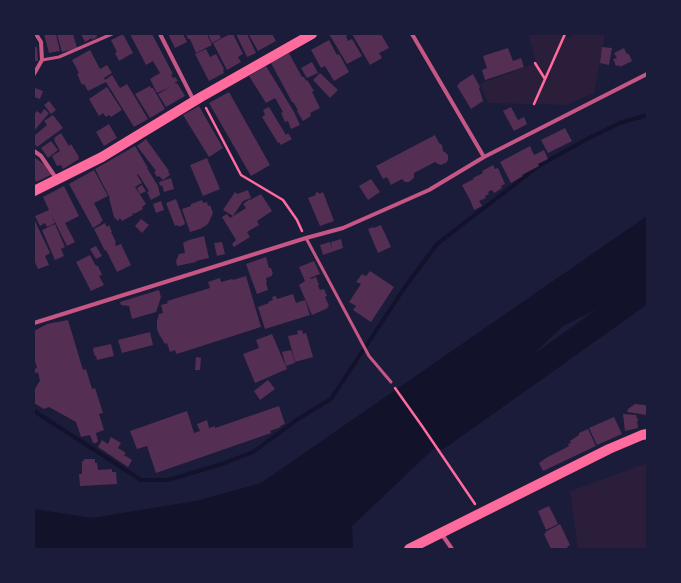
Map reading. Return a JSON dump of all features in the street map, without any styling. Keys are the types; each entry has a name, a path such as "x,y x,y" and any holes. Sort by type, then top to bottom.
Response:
{"main road":[{"path":"34,191 102,157 197,99 312,34"},
{"path":"409,549 609,449 647,434"}],"street":[{"path":"34,74 42,60 41,42 36,34"},
{"path":"160,34 197,99"},
{"path":"412,34 484,157"},
{"path":"34,323 306,238 343,228 429,190 484,157 647,74"},
{"path":"34,151 41,156 57,180"},
{"path":"441,533 452,549"}],"lane":[{"path":"42,60 59,57 112,34"},
{"path":"306,238 369,356 391,382"}],"path":[{"path":"534,104 565,34"},
{"path":"535,63 545,79"},
{"path":"197,99 241,175 283,200 297,220 306,238"},
{"path":"391,382 481,513"}],"shaded area":[{"path":"528,34 565,34 568,38 576,34 605,34 594,93 567,105 488,103 480,84 536,63"},
{"path":"647,216 647,289 637,289 563,326 352,526 353,549 34,549 34,509 92,518 196,501 261,483"},
{"path":"647,463 647,549 578,549 570,491"}],"building":[{"path":"44,34 56,34 60,51 49,53"},
{"path":"57,34 73,34 77,48 62,52"},
{"path":"81,34 96,34 97,37 85,42"},
{"path":"123,34 133,53 119,61 115,53 117,52 111,40"},
{"path":"130,34 152,34 173,74 171,75 178,81 175,82 185,96 166,107 158,94 170,87 157,93 150,79 160,73 153,61 146,65"},
{"path":"168,34 183,34 187,42 175,48"},
{"path":"186,34 207,34 212,45 196,53 190,39 188,39"},
{"path":"208,34 219,34 221,38 212,43"},
{"path":"230,34 233,34 243,54 238,57 241,62 227,70 213,43"},
{"path":"236,34 247,34 256,53 247,57"},
{"path":"272,34 276,41 258,51 249,35"},
{"path":"329,34 350,34 346,36 348,41 352,39 362,56 347,64"},
{"path":"352,34 381,34 389,48 379,53 382,58 370,65"},
{"path":"329,40 349,72 334,81 325,66 321,68 311,50"},
{"path":"34,47 37,47 38,61 34,61"},
{"path":"602,47 612,48 609,65 600,63"},
{"path":"508,48 513,61 521,58 524,67 485,80 482,70 487,68 483,56"},
{"path":"624,48 632,61 620,67 619,65 616,66 613,59 617,58 614,53"},
{"path":"206,49 210,57 216,54 224,69 224,73 209,81 195,54"},
{"path":"90,50 100,69 107,65 112,73 104,78 105,80 112,75 120,88 127,84 148,119 134,127 106,82 88,91 84,84 82,85 77,74 79,73 72,60"},
{"path":"289,53 302,77 304,77 306,81 307,80 314,91 312,92 320,108 310,113 311,116 303,121 271,63"},
{"path":"312,62 318,73 307,78 301,68"},
{"path":"266,66 294,112 300,125 291,129 288,121 285,122 281,113 283,112 275,98 266,103 249,76"},
{"path":"320,73 338,90 330,98 313,80"},
{"path":"473,74 480,87 483,101 471,109 457,86"},
{"path":"150,86 153,88 165,109 150,118 135,94"},
{"path":"107,87 122,110 111,117 109,115 106,117 103,113 99,116 89,99"},
{"path":"35,88 43,91 40,99 34,97"},
{"path":"229,92 270,165 251,176 209,103"},
{"path":"49,101 56,110 51,114 44,105"},
{"path":"199,106 223,148 209,157 183,115"},
{"path":"269,107 286,135 288,133 292,139 281,145 279,142 278,143 262,117 265,115 263,110"},
{"path":"511,107 518,120 524,117 527,124 514,131 503,111"},
{"path":"44,109 49,113 34,131 34,114 37,111 41,114"},
{"path":"53,115 63,128 37,147 34,143 34,136 47,125 44,121"},
{"path":"109,124 117,138 104,146 96,132"},
{"path":"565,128 572,141 548,153 541,140"},
{"path":"61,133 69,146 71,144 79,157 79,159 63,169 61,165 57,166 52,156 60,151 54,138"},
{"path":"435,135 439,143 442,145 443,151 448,155 448,160 446,163 441,165 435,162 414,173 414,178 409,182 405,182 402,179 391,185 387,177 383,179 376,166"},
{"path":"146,139 169,171 168,172 170,175 163,180 159,176 157,177 154,172 156,171 137,146"},
{"path":"51,141 58,150 48,158 41,148"},
{"path":"135,146 158,186 160,195 151,200 147,192 149,191 138,174 137,175 142,183 135,187 146,204 142,207 143,209 134,214 132,213 133,215 122,221 120,218 118,221 114,217 110,198 95,169"},
{"path":"530,146 534,155 544,150 548,159 538,164 539,166 511,183 500,162"},
{"path":"34,157 55,173 36,182 34,178"},
{"path":"207,158 220,189 203,196 190,165"},
{"path":"493,165 495,169 498,168 505,184 494,193 492,190 488,192 489,194 485,196 486,198 479,201 482,206 474,210 462,185 474,179 473,178 483,173 482,171"},
{"path":"94,170 108,196 94,203 103,221 93,228 69,184"},
{"path":"171,178 174,189 164,192 162,185 160,186 159,182"},
{"path":"371,179 380,192 368,200 359,186"},
{"path":"142,185 146,191 140,194 137,188"},
{"path":"64,186 79,216 65,223 75,242 67,246 50,212 55,223 47,227 45,223 40,226 35,216 49,210 43,197"},
{"path":"248,190 251,198 243,201 233,216 223,210 235,192 237,194"},
{"path":"318,192 319,194 323,192 334,221 320,226 308,198 316,195 315,193"},
{"path":"261,194 272,211 257,221 259,225 247,232 250,237 234,247 232,244 236,240 222,217 227,214 230,218 246,208 243,204"},
{"path":"176,199 185,223 179,227 178,225 175,226 166,203"},
{"path":"202,200 203,203 207,202 208,206 210,205 213,213 208,224 200,229 190,232 182,209"},
{"path":"161,201 164,210 156,213 153,204"},
{"path":"141,219 149,225 142,233 135,226"},
{"path":"34,221 50,253 45,256 49,265 38,269 34,260"},
{"path":"105,223 107,227 109,225 116,242 116,246 121,244 131,265 117,272 94,229"},
{"path":"55,224 65,247 61,249 64,256 55,260 42,230"},
{"path":"381,225 391,247 378,253 368,229"},
{"path":"204,236 209,258 177,266 176,261 179,254 185,253 183,243"},
{"path":"341,239 343,248 323,255 320,245 330,242 332,249 331,242"},
{"path":"222,242 225,254 217,256 214,243"},
{"path":"96,246 102,256 96,259 90,249"},
{"path":"90,255 96,266 98,266 102,275 99,276 104,285 91,291 76,262"},
{"path":"266,257 269,268 271,268 273,274 272,276 266,278 268,290 257,294 246,264"},
{"path":"314,261 320,274 310,278 316,277 319,285 316,287 318,286 320,290 324,289 327,296 325,297 329,306 327,307 328,308 312,315 299,285 305,281 299,267"},
{"path":"370,271 394,287 371,322 353,310 356,306 349,302 361,284 356,282 362,274 366,276"},
{"path":"246,276 261,327 176,354 175,350 170,352 167,343 165,344 157,329 159,314 163,313 161,305 168,303 167,301 210,288 208,282 220,278 221,282"},
{"path":"159,290 161,297 156,312 132,319 129,306 121,305 120,302"},
{"path":"293,294 296,303 305,300 310,315 265,329 258,307 269,303 268,302 273,300 272,297 276,296 277,299"},
{"path":"68,320 83,370 86,369 92,389 95,388 103,413 99,414 104,430 96,433 98,441 96,443 93,443 90,435 81,437 76,422 49,407 44,409 34,403 34,391 40,381 38,372 34,374 34,369 37,368 34,358 34,331 47,324"},
{"path":"302,330 303,334 306,333 313,357 295,362 288,336 298,334 297,331"},
{"path":"150,332 153,345 122,353 118,340"},
{"path":"272,334 287,369 255,383 243,354 259,348 256,340"},
{"path":"111,344 114,356 97,360 93,348"},
{"path":"291,350 295,363 286,366 282,352"},
{"path":"196,357 201,358 200,370 195,370"},
{"path":"268,380 275,389 260,400 254,391"},
{"path":"635,404 645,405 647,408 647,415 627,412 628,409"},
{"path":"279,406 285,424 270,431 271,433 156,473 147,446 137,449 130,431 187,411 194,433 200,431 197,424 207,420 209,428 215,426 215,428"},
{"path":"623,414 636,415 637,419 638,418 638,428 625,431"},
{"path":"614,417 622,434 597,445 589,428"},
{"path":"588,429 596,446 543,471 539,463 569,446 568,444 571,443 570,441 579,435 579,433"},
{"path":"111,437 121,443 118,448 126,453 124,455 132,460 128,467 98,447 102,440 108,444"},
{"path":"84,459 95,459 98,470 112,469 112,472 116,472 117,484 80,486 79,474 82,474 82,461 84,461"},
{"path":"549,506 558,524 546,530 538,511"},
{"path":"560,524 570,545 567,547 569,549 551,549 544,534"}],"waterway":[{"path":"34,411 141,480 168,480 222,464 253,452 298,419 331,399 405,287 437,244 540,165 620,123 647,115"},
{"path":"439,437 647,289"}]}
